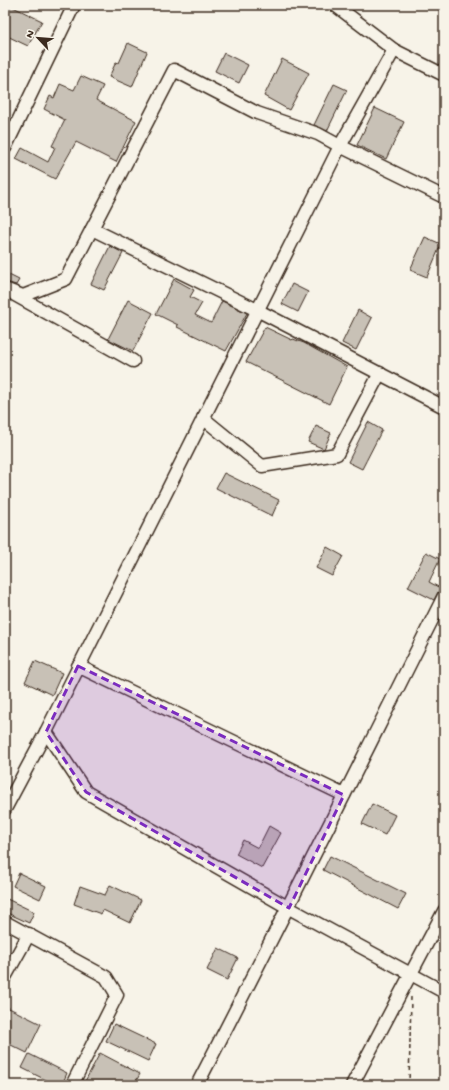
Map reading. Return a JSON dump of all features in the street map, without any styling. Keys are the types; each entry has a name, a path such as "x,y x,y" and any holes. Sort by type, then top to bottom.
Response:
{"street":[{"path":"5,148 74,5"},
{"path":"335,5 394,50 444,75"},
{"path":"5,809 46,732 340,146 394,50"},
{"path":"5,289 23,296 66,279 174,70 257,113 318,134 444,197"},
{"path":"92,229 257,310 444,407"},
{"path":"5,289 132,361"},
{"path":"203,418 262,466 337,454 380,373"},
{"path":"197,1085 290,908 344,795 444,596"},
{"path":"78,666 344,795"},
{"path":"46,732 86,792 290,908 444,992"},
{"path":"352,1085 444,911"},
{"path":"5,922 106,977 117,995 72,1085"},
{"path":"5,977 29,934"}],"path":[{"path":"409,1085 411,997"}],"highlighted area":[{"path":"78,666 344,795 289,908 86,792 46,732"}],"building":[{"path":"5,5 9,5 42,21 28,46 5,35"},
{"path":"128,43 147,52 132,87 109,77 116,62 119,63"},
{"path":"224,53 248,65 239,83 215,71"},
{"path":"282,59 309,73 289,110 264,96"},
{"path":"81,76 103,86 96,100 136,121 116,162 76,142 55,179 16,159 22,148 48,162 55,147 52,146 65,120 44,109 50,96 54,98 60,84 74,90"},
{"path":"334,84 347,90 327,131 314,125"},
{"path":"375,108 404,122 386,159 357,145"},
{"path":"425,237 441,244 427,277 410,270"},
{"path":"110,246 123,253 104,290 91,284"},
{"path":"5,273 19,280 16,285 5,282"},
{"path":"174,279 194,290 190,297 202,303 195,315 211,323 222,301 247,313 226,351 177,327 178,325 156,314"},
{"path":"292,284 308,292 298,312 282,304"},
{"path":"128,300 153,313 133,351 108,339"},
{"path":"358,310 372,318 356,350 342,343"},
{"path":"265,327 292,340 293,339 304,343 347,367 329,404 246,362"},
{"path":"368,422 382,430 362,469 348,462"},
{"path":"316,426 331,433 324,449 308,442"},
{"path":"224,473 279,500 272,516 216,488"},
{"path":"327,547 343,556 332,576 316,568"},
{"path":"426,552 440,559 429,582 442,589 438,592 434,600 408,587"},
{"path":"35,661 62,673 52,695 25,682"},
{"path":"372,804 395,815 385,835 362,824"},
{"path":"269,826 281,833 262,868 236,854 243,840 258,848"},
{"path":"330,856 406,894 398,909 323,870"},
{"path":"19,873 46,886 40,899 13,886"},
{"path":"110,885 141,900 130,923 103,910 101,914 74,904 80,886 105,895"},
{"path":"5,898 34,912 29,923 5,912"},
{"path":"218,948 238,958 227,980 207,970"},
{"path":"5,1006 41,1024 27,1053 5,1042"},
{"path":"114,1024 156,1044 148,1061 106,1041"},
{"path":"100,1053 140,1074 134,1085 83,1085"},
{"path":"29,1054 67,1073 62,1085 56,1085 22,1068"}]}
